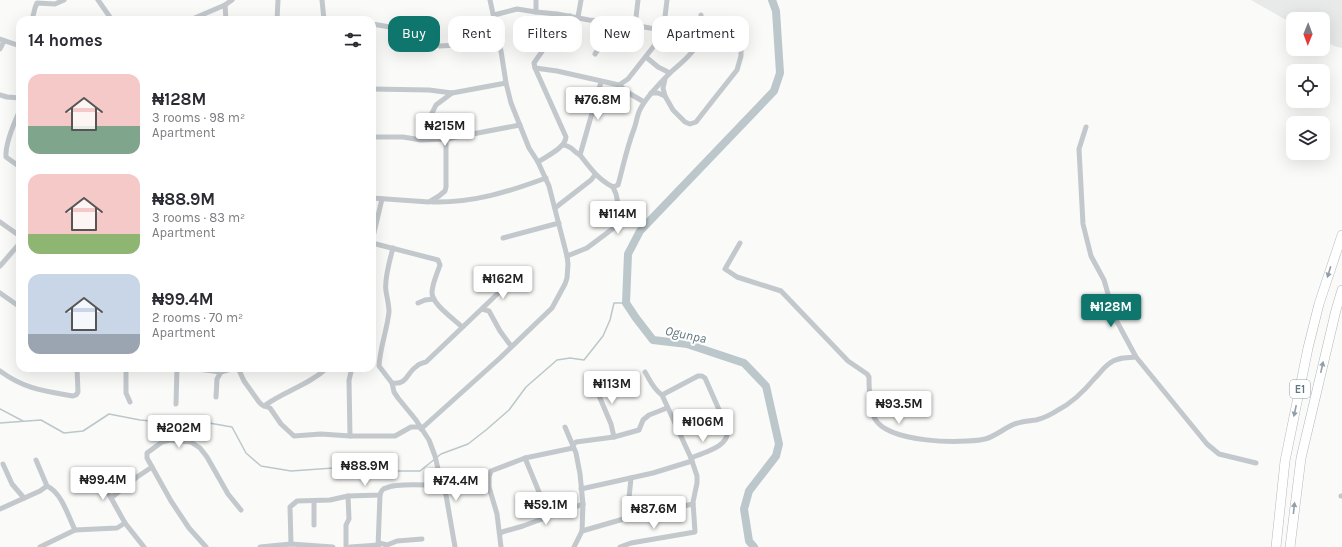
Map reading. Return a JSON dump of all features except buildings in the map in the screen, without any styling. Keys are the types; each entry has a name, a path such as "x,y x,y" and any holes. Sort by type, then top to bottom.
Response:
{"highway":[{"name":"E1","path":"1276,547 1285,461 1305,362 1319,304 1342,235"},
{"name":"E1","path":"1290,547 1301,458 1342,290"}],"street":[{"path":"33,16 37,1 55,4 64,0"},
{"path":"98,0 109,16"},
{"path":"199,16 225,5 232,0"},
{"path":"277,16 278,0"},
{"path":"322,0 324,16"},
{"path":"490,0 494,15 517,9 570,16"},
{"path":"536,0 536,12"},
{"path":"578,16 581,0"},
{"path":"636,16 638,0"},
{"path":"665,16 667,0"},
{"path":"225,5 226,16"},
{"path":"376,25 388,27"},
{"path":"0,50 2,40 16,45"},
{"path":"620,85 628,79 646,57 652,46"},
{"path":"240,372 248,387 259,402 270,408 281,424 294,436 321,434 350,436 394,436 411,427 421,428 500,358 552,308 567,278 567,256 549,186 538,162 529,148 515,114 506,83 501,52"},
{"path":"542,52 534,63 535,68 566,139 595,175 613,187 620,213 615,227 587,248 567,256"},
{"path":"613,187 618,185 638,114 644,102 665,78 687,59 692,52"},
{"path":"665,78 663,88 664,96 673,110 684,122 690,124 696,122 737,70 741,52"},
{"path":"646,57 658,67 670,73"},
{"path":"535,68 557,71 620,85 644,102"},
{"path":"580,155 601,82"},
{"path":"376,89 429,90 452,93 494,84 506,83"},
{"path":"430,115 436,105 452,93"},
{"path":"651,93 658,93 664,96"},
{"path":"0,95 16,98"},
{"path":"16,119 6,152 6,157 16,164"},
{"path":"376,137 403,137 421,140 446,139 520,125"},
{"path":"1086,127 1079,150 1083,224 1091,256 1104,280 1115,318 1136,357 1207,444 1219,454 1256,463"},
{"path":"428,202 445,191 446,139"},
{"path":"538,162 563,145 566,139"},
{"path":"563,145 572,147"},
{"path":"555,208 591,180 595,175"},
{"path":"376,198 448,203 496,195 546,178"},
{"path":"376,225 382,199"},
{"path":"0,222 16,233"},
{"path":"503,238 559,223"},
{"path":"376,243 438,260 440,265 432,291 435,302 462,326"},
{"path":"740,243 725,269 737,277 781,291 848,361 867,374 869,377 872,411 878,424 885,430 912,438 934,441 964,442 987,438 1018,423 1036,420 1058,410 1089,385 1110,363 1118,359 1136,357"},
{"path":"0,266 16,248"},
{"path":"393,248 385,290 389,301 387,325 379,366 392,383 394,392 398,398 429,440 436,458 442,486 446,495 454,547"},
{"path":"392,383 404,382 416,366 426,362 512,279"},
{"path":"0,293 16,304"},
{"path":"418,302 434,299"},
{"path":"482,309 489,311 500,331 511,346"},
{"path":"0,371 19,383 33,389 73,396 78,392 77,372"},
{"path":"126,372 126,393 130,402"},
{"path":"176,404 177,372"},
{"path":"216,397 216,379 221,372"},
{"path":"264,406 272,400 323,372"},
{"path":"350,436 349,380 351,372"},
{"path":"620,547 631,543 695,532 693,504 697,476 691,459 662,395 656,391 653,383 645,372"},
{"path":"581,489 660,471 722,445 728,435 728,430 705,378 698,376 662,395"},
{"path":"592,379 614,437"},
{"path":"573,448 573,445 576,442 614,437 639,430 643,420 649,415 667,408"},
{"path":"565,426 578,467 583,504 582,531 574,547"},
{"path":"206,547 189,528 152,467 146,453 162,442 170,440 192,442 200,448 207,457 228,494 241,510"},
{"path":"501,547 497,514 489,487 491,472 525,458 573,448"},
{"path":"525,458 539,492"},
{"path":"36,460 47,486 53,489 61,500 75,530"},
{"path":"2,464 12,484 24,498"},
{"path":"111,498 152,467"},
{"path":"96,471 125,523 144,547"},
{"path":"627,518 631,478"},
{"path":"379,545 380,495 384,488 408,485 442,486"},
{"path":"0,509 47,486"},
{"path":"291,544 290,507 297,502 330,500 348,496 380,495"},
{"path":"346,547 346,525 349,519 348,496"},
{"path":"314,501 314,525"},
{"path":"500,534 502,532 583,504"},
{"path":"582,531 627,518 693,504"},
{"path":"40,547 75,530 117,528 125,523"},
{"path":"350,547 379,545 388,546 397,541 422,538"},
{"path":"260,547 291,544 333,547"}],"shaded area":[{"path":"1251,0 1342,0 1342,48 1330,44 1330,12 1286,12 1286,20"}],"waterway":[{"name":"Ogunpa","path":"754,547 749,541 744,509 749,491 776,456 779,444 766,386 744,363 687,344 653,340 626,303 628,254 640,231 774,91 780,73 776,11 772,0"},
{"path":"0,423 41,420 64,433 83,431 109,414 140,420 174,423 209,423 232,427 246,453 261,466 291,471 362,466 389,471 420,471 441,454 468,444 486,430 509,410 526,387 557,360 570,358 584,360 603,336 610,320 614,303 626,303"},
{"path":"0,409 23,421"}]}
